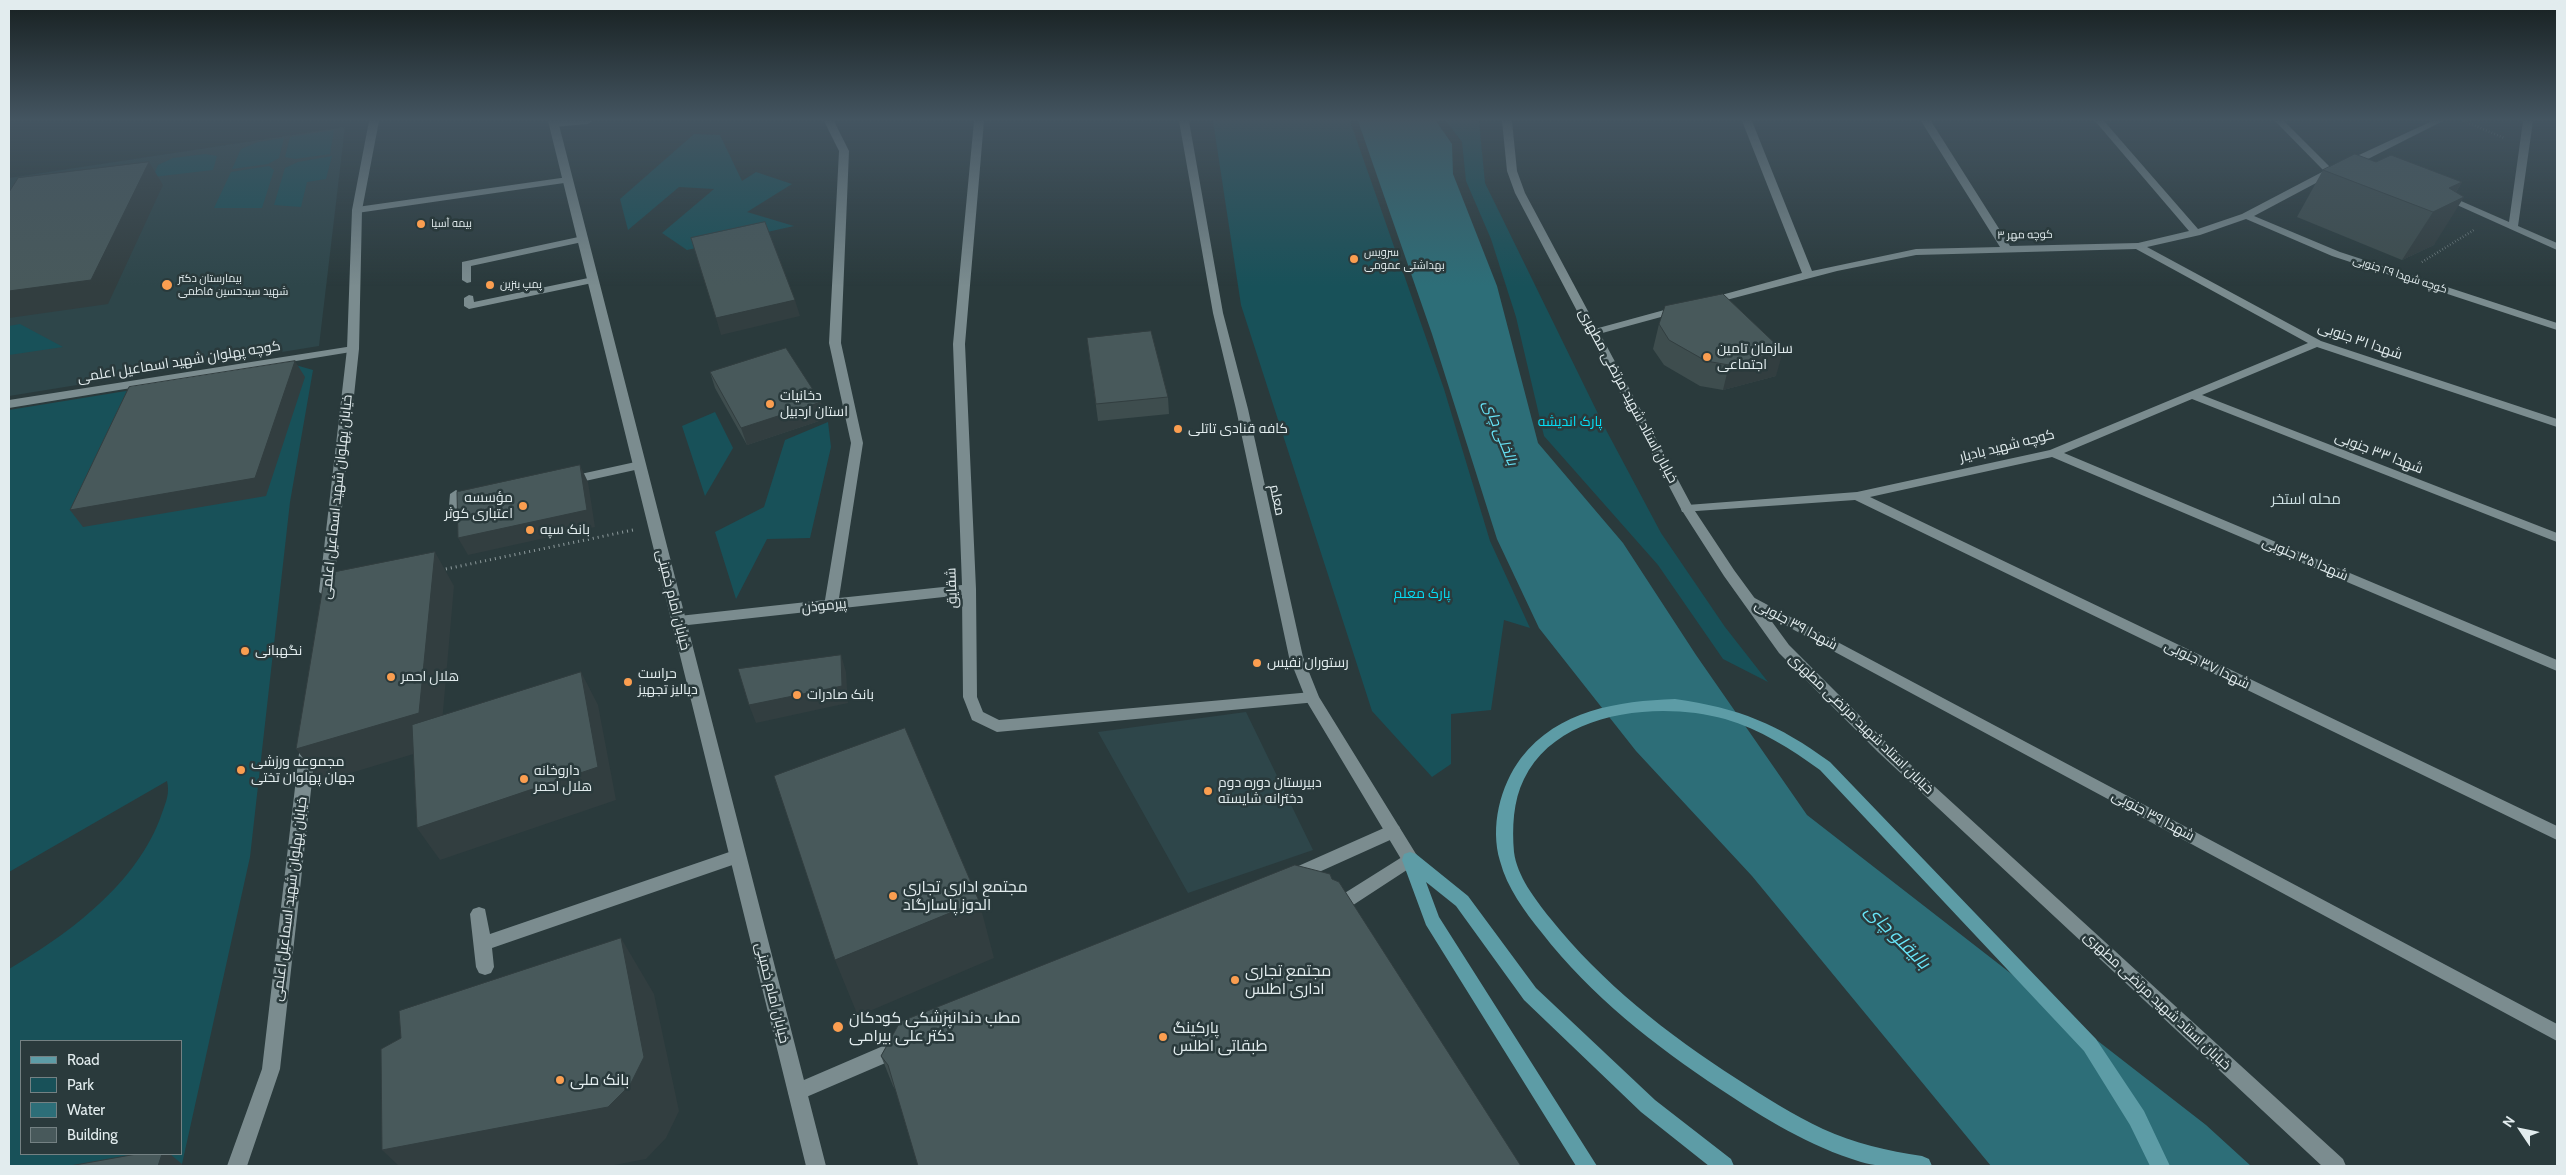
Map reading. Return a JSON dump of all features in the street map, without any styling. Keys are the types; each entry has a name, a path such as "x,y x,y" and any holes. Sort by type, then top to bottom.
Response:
{"main road":[{"path":"1922,1166 1894,1162 1831,1142 1801,1128 1717,1077 1641,1023 1604,991 1574,959 1523,894 1513,876 1506,855 1504,830 1506,808 1512,786 1522,766 1537,748 1554,734 1590,715 1624,706 1654,703 1714,710 1766,728 1800,747 1825,766 2090,1045 2137,1118 2160,1166"},
{"path":"1410,859 1432,920 1587,1166"},
{"path":"1410,859 1462,901 1530,994 1648,1106 1724,1166"}],"street":[{"name":"خیابان پهلوان شهید اسماعیل اعلمی","path":"325,602 354,350 357,210 364,176"},
{"name":"خیابان امام خمینی","path":"567,176 816,1166"},
{"path":"831,606 857,443 835,342 843,176"},
{"name":"شقایق","path":"974,176 959,344 969,589 970,697 978,716 997,726 1312,698"},
{"name":"معلم","path":"1194,176 1218,313 1242,408 1296,657 1312,698 1410,859"},
{"name":"خیابان استاد شهید مرتضی مطهری","path":"1514,176 1520,193 1687,509 1784,649 1883,748 2336,1166"},
{"path":"1769,176 1808,275"},
{"path":"1961,176 2006,248"},
{"path":"2146,176 2196,234"},
{"name":"کوچه مهر ۳","path":"1595,332 1879,258 1916,252 2006,248 2138,246 2196,234 2246,216 2323,176"},
{"path":"2513,226 2521,176"},
{"path":"357,210 568,180"},
{"path":"2431,191 2557,247"},
{"name":"کوچه شهدا ۲۹ جنوبی","path":"2246,216 2336,254 2557,327"},
{"path":"467,280 466,264 583,239"},
{"name":"شهدا ۳۱ جنوبی","path":"2138,246 2317,343 2557,423"},
{"path":"469,298 469,306 593,280"},
{"name":"کوچه شهید بادیار","path":"1687,509 1856,496 2053,453 2317,343"},
{"name":"کوچه پهلوان شهید اسماعیل اعلمی","path":"9,404 354,350"},
{"name":"شهدا ۳۳ جنوبی","path":"2191,396 2557,538"},
{"name":"شهدا ۳۵ جنوبی","path":"2053,453 2557,666"},
{"path":"552,484 640,465"},
{"name":"شهدا ۳۷ جنوبی","path":"1856,496 2557,833"},
{"name":"پیرموذن","path":"679,621 831,606 969,589"},
{"name":"شهدا ۳۹ جنوبی","path":"1749,600 2557,1033"},
{"name":"خیابان پهلوان شهید اسماعیل اعلمی","path":"237,1166 271,1069 310,732"},
{"path":"1276,883 1393,832"},
{"path":"482,944 738,856"},
{"path":"1338,906 1410,859"},
{"path":"479,914 485,967"},
{"path":"797,1092 915,1041"}],"path":[{"path":"2400,275 2494,218"},
{"path":"432,572 655,526"}],"shaded area":[{"name":"بیمارستان دکتر شهید سیدحسین فاطمی","path":"23,176 339,176 319,346 9,396 9,178"},
{"name":"دبیرستان دوره دوم دخترانه شایسته","path":"1246,712 1313,850 1188,893 1098,732"}],"green space":[{"path":"229,176 272,176 262,208 214,208"},
{"path":"283,176 327,176 326,179 307,182 301,207 274,205"},
{"path":"646,176 740,176 742,181 750,176 768,176 792,184 747,212 794,226 687,250 662,233 714,189 679,187 628,230 620,199"},
{"name":"پارک معلم","path":"1221,176 1369,176 1444,389 1490,541 1530,628 1504,620 1491,710 1451,714 1451,764 1432,777 1372,711 1241,305"},
{"name":"پارک اندیشه","path":"1465,176 1484,176 1485,183 1605,428 1661,533 1725,627 1768,682 1723,659 1658,565 1544,436 1516,317 1491,239"},
{"path":"20,324 63,347 9,355 9,326"},
{"path":"292,364 313,370 290,502 250,857 182,1164 170,1166 9,1166 9,969 55,940 78,922 99,904 137,862 151,838 165,805 168,790 167,781 9,872 9,410"},
{"path":"715,412 733,448 705,496 682,426"},
{"path":"828,422 831,447 810,538 767,539 736,599 715,532 764,507 785,440"}],"water":[{"path":"1377,176 1454,176 1497,286 1538,443 1623,543 1696,655 1807,815 2206,1125 2251,1166 1991,1166 1752,876 1636,751 1539,628 1497,539 1432,334"}],"building":[{"path":"36,176 142,176 91,280 9,291 9,192 18,178"},
{"path":"2338,176 2446,176 2462,182 2449,188 2464,197 2433,212"},
{"path":"765,222 795,300 716,318 691,238"},
{"path":"1723,294 1783,351 1729,365 1706,361 1669,340 1659,324 1665,306"},
{"path":"1151,331 1168,397 1096,404 1087,338"},
{"name":"دخانیات استان اردبیل","path":"786,348 821,402 741,428 710,372"},
{"path":"295,361 255,478 70,510 129,387"},
{"path":"580,465 587,510 458,538 457,492"},
{"path":"435,552 419,713 296,749 325,574"},
{"path":"841,655 842,686 749,705 738,669"},
{"path":"581,672 598,767 417,828 412,725"},
{"name":"مجتمع اداری تجاری الدوز پاسارگاد","path":"905,728 979,901 835,960 774,776"},
{"name":"مجتمع تجاری اداری اطلس","path":"1295,865 1330,874 1332,879 1339,882 1521,1166 918,1166 888,1065 881,1056 900,1022"},
{"path":"621,938 644,1057 630,1085 608,1107 382,1150 381,1049 401,1038 399,1011"},
{"path":"131,1155 162,1155 158,1166 70,1166"}],"place":[{"name":"بیمه آسیا","path":"421,224"},
{"name":"سرویس بهداشتی عمومی","path":"1354,259"},
{"name":"بیمارستان دکتر شهید سیدحسین فاطمی","path":"167,285"},
{"name":"پمپ بنزین","path":"490,285"},
{"name":"سازمان تامین اجتماعی","path":"1707,357"},
{"name":"دخانیات استان اردبیل","path":"770,404"},
{"name":"کافه قنادی تاتلی","path":"1178,429"},
{"name":"مؤسسه اعتباری کوثر","path":"523,506"},
{"name":"بانک سپه","path":"530,530"},
{"name":"نگهبانی","path":"245,651"},
{"name":"رستوران نفیس","path":"1257,663"},
{"name":"هلال احمر","path":"391,677"},
{"name":"حراست دیالیز تجهیز","path":"628,682"},
{"name":"بانک صادرات","path":"797,695"},
{"name":"مجموعه ورزشی جهان پهلوان تختی","path":"241,770"},
{"name":"داروخانه هلال احمر","path":"524,779"},
{"name":"دبیرستان دوره دوم دخترانه شایسته","path":"1208,791"},
{"name":"مجتمع اداری تجاری الدوز پاسارگاد","path":"893,896"},
{"name":"مجتمع تجاری اداری اطلس","path":"1235,980"},
{"name":"مطب دندانپزشکی کودکان دکتر علی بیرامی","path":"838,1027"},
{"name":"پارکینگ طبقاتی اطلس","path":"1163,1037"},
{"name":"بانک ملی","path":"560,1080"}],"district":[{"name":"محله استخر","path":"2306,500"}],"water label":[{"name":"بالخلی چای","path":"1500,433"},
{"name":"بالیقلو چای","path":"1897,937"}]}
